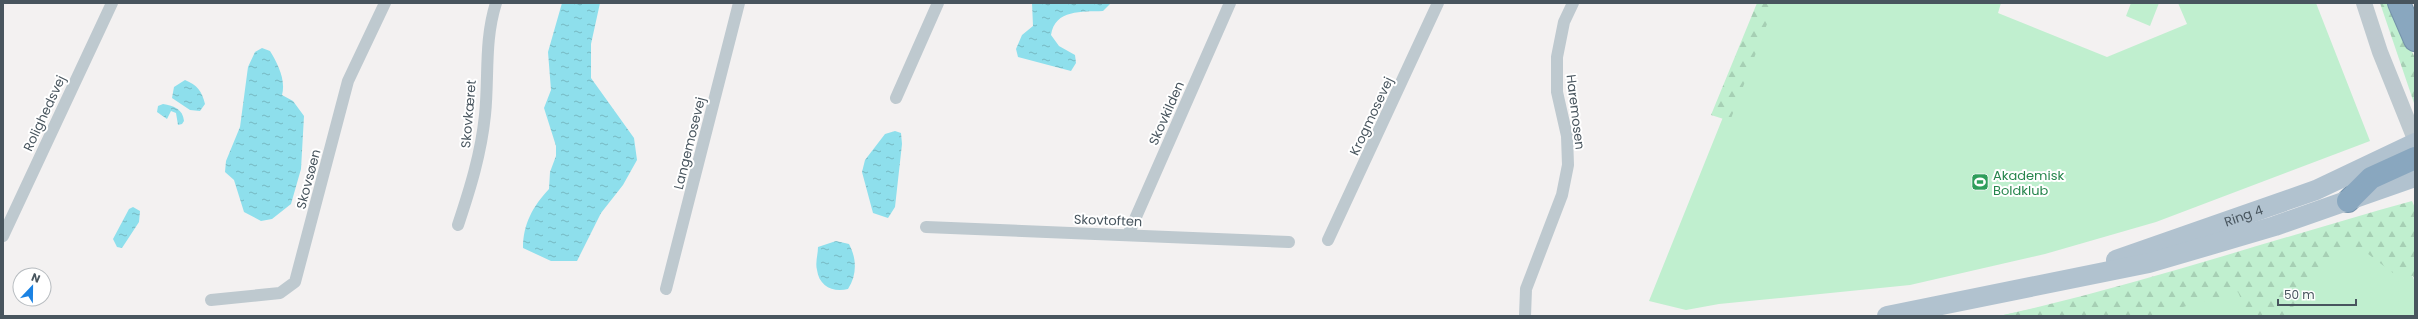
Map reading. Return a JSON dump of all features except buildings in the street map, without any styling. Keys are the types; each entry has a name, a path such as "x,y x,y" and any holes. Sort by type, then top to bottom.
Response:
{"highway":[{"path":"2399,3 2415,40"},
{"path":"2348,200 2372,178 2415,158"}],"main road":[{"name":"Ring 4","path":"2069,278 2146,248 2316,190 2415,144"},
{"name":"Ring 4","path":"1887,316 2156,261 2275,226 2415,177"}],"street":[{"name":"Rolighedsvej","path":"3,236 112,3"},
{"name":"Skovsøen","path":"211,300 280,293 295,282 348,81 384,3"},
{"name":"Skovkæret","path":"458,225 477,166 485,114 486,55 490,21 496,3"},
{"name":"Langemosevej","path":"666,289 739,3"},
{"path":"896,98 938,3"},
{"name":"Skovkilden","path":"1128,235 1230,3"},
{"name":"Krogmosevej","path":"1328,240 1438,3"},
{"name":"Haremosen","path":"1525,316 1528,285 1562,195 1568,165 1567,136 1558,92 1557,57 1564,22 1573,3"},
{"path":"2364,3 2388,74 2415,139"},
{"name":"Skovtoften","path":"926,227 1289,242"}],"green space":[{"path":"1757,3 1775,3 1730,121 1711,115"},
{"name":"Akademisk Boldklub","path":"1769,3 2001,3 1998,13 2107,57 2187,24 2178,3 2316,3 2370,141 2156,222 2045,254 1910,285 1719,304 1686,310 1649,301"},
{"path":"2131,3 2159,3 2150,26 2126,16"},
{"path":"2380,3 2390,3 2415,58 2415,106"},
{"path":"2412,201 2415,208 2415,282 2413,276 2393,273 2359,247 2345,251 2333,257 2324,265 2308,282 2288,316 2248,316 2238,292 2150,316 1999,316 2051,304 2155,276"},
{"path":"2383,212 2415,282 2415,316 1999,316 2074,300"}],"water":[{"path":"562,3 600,3 591,44 591,78 634,138 637,160 623,185 601,213 577,261 551,261 523,248 523,239 527,223 538,202 549,189 550,172 556,156 556,146 544,108 551,90 548,52"},
{"path":"1032,3 1111,3 1103,11 1078,12 1064,16 1058,20 1051,35 1059,46 1075,55 1076,63 1071,71 1018,57 1016,49 1022,35 1033,26"},
{"path":"262,48 270,51 276,61 282,78 282,95 293,101 304,116 301,169 291,204 272,219 261,221 244,212 234,180 225,172 226,161 240,127 248,67 255,52"},
{"path":"185,80 196,86 202,95 205,104 200,111 190,110 172,98 174,87"},
{"path":"163,104 174,107 180,111 184,121 182,124 178,125 176,113 171,111 167,119 157,112 158,106"},
{"path":"895,131 901,133 902,144 895,207 888,218 873,213 862,172 865,160 885,134"},
{"path":"133,207 140,211 139,222 122,248 117,247 113,239 129,209"},
{"path":"836,241 849,244 855,261 853,278 848,289 832,289 824,284 818,276 816,264 818,247"}],"place":[{"name":"Akademisk Boldklub","path":"1980,182"}]}
